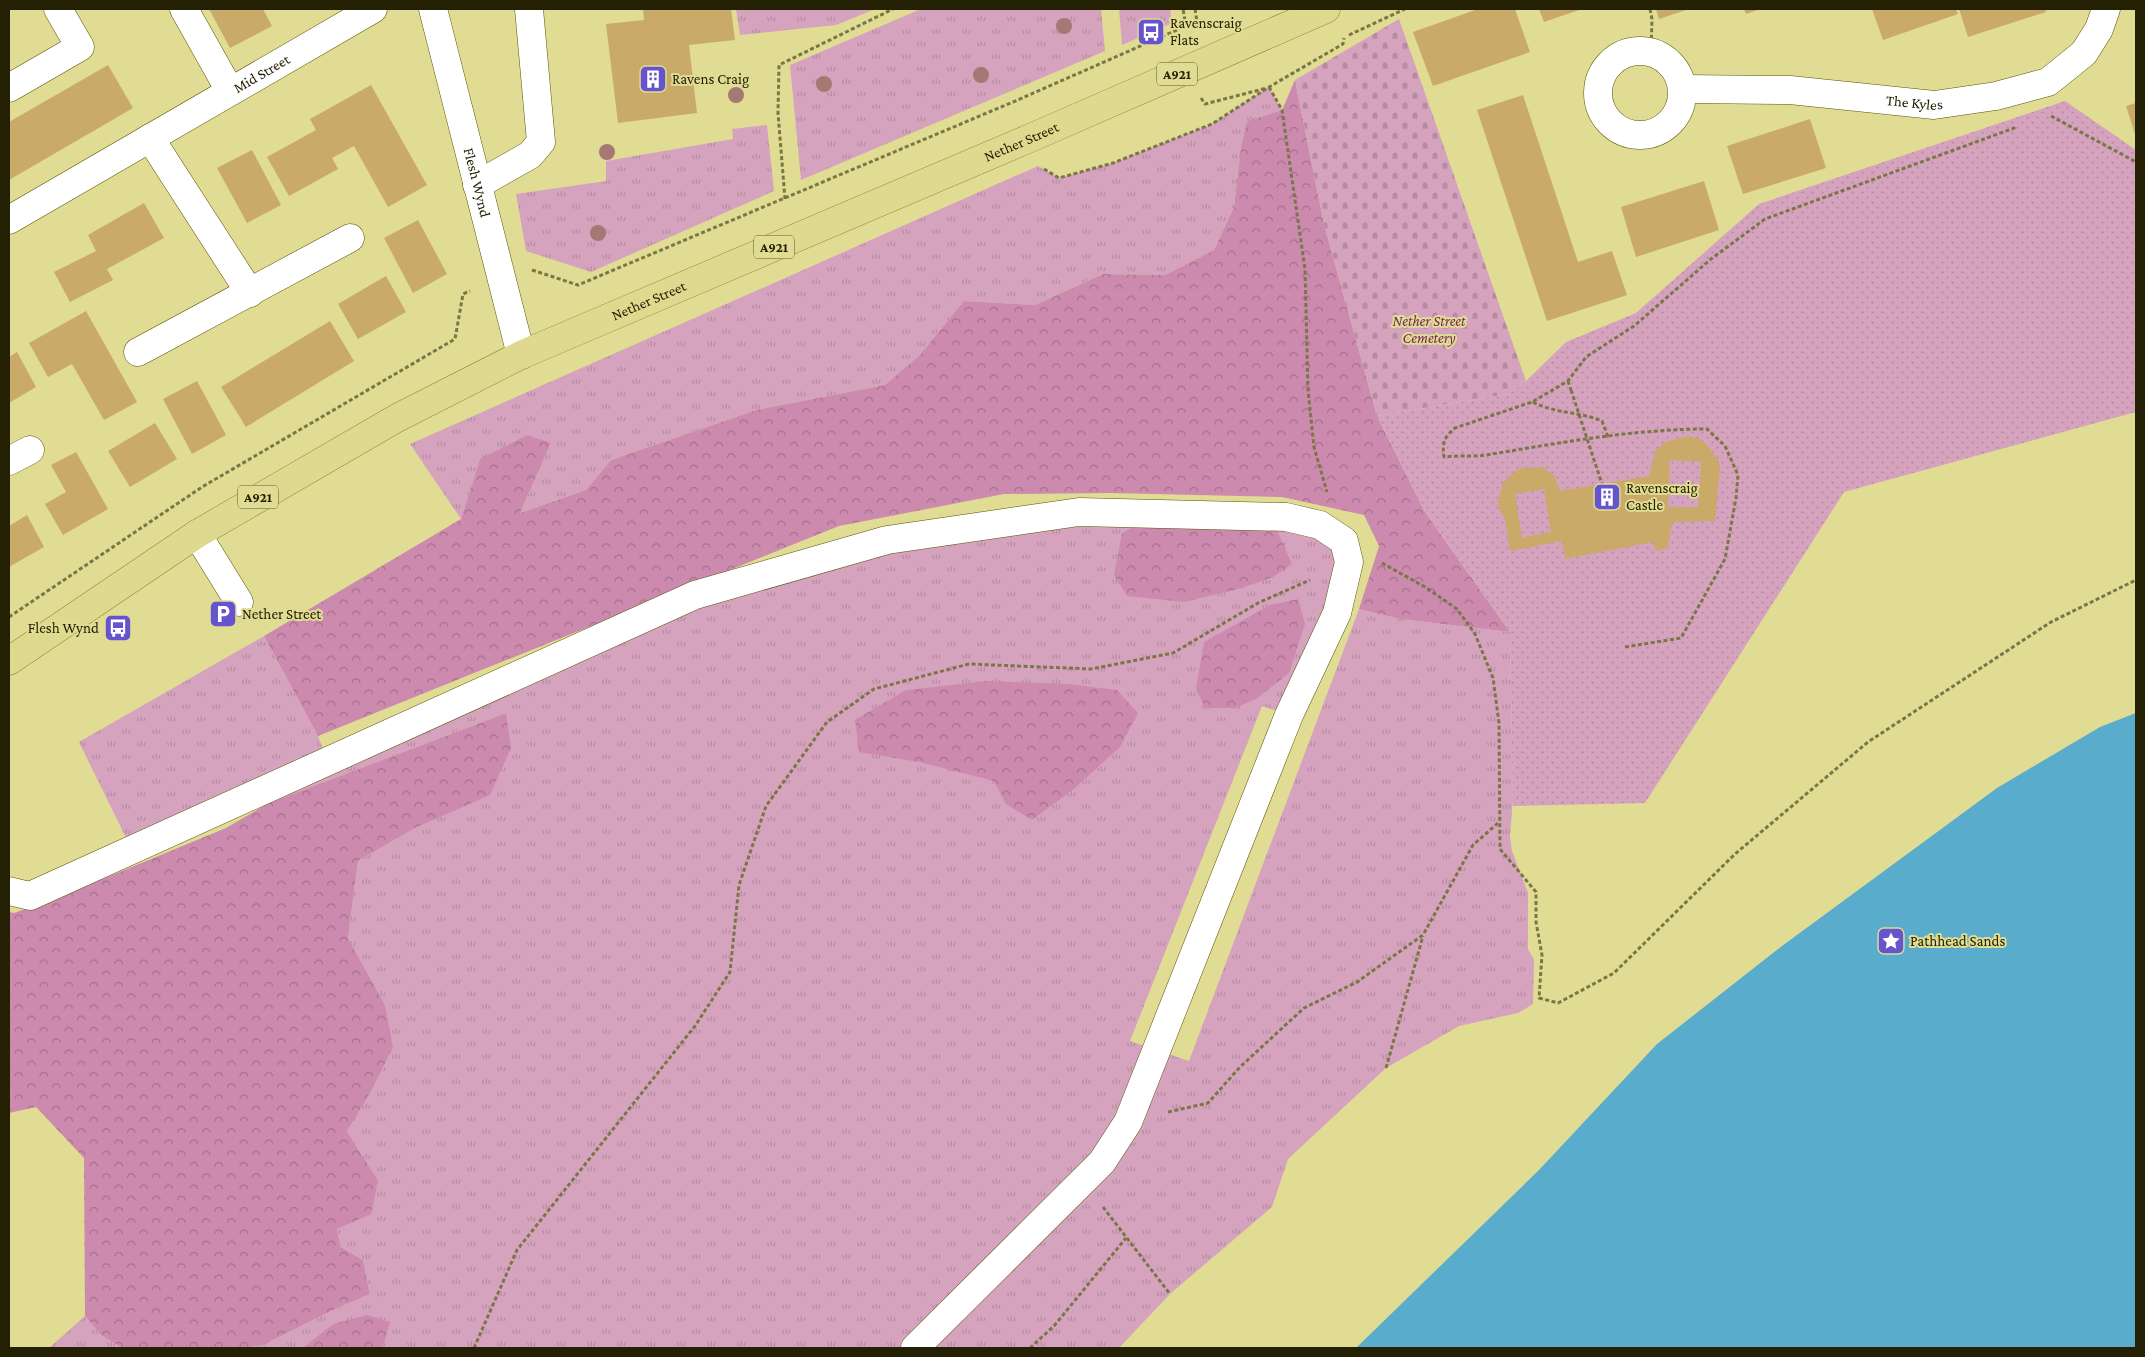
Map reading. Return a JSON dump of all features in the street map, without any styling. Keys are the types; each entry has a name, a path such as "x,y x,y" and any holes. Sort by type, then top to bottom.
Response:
{"main road":[{"name":"Nether Street","path":"9,661 197,534 397,418 521,355 1028,139 1326,9"}],"street":[{"path":"9,88 80,46 58,9"},
{"path":"184,9 230,91"},
{"name":"Mid Street","path":"9,220 373,9"},
{"name":"Flesh Wynd","path":"433,9 521,355"},
{"path":"477,185 530,155 541,142 529,9"},
{"name":"The Kyles","path":"1683,89 1790,90 1934,105 1996,96 2048,82 2084,53 2099,29 2106,9"},
{"path":"1638,50 1651,52 1663,56 1673,65 1680,76 1683,89 1682,102 1677,115 1668,125 1657,132 1643,136 1630,134 1618,129 1608,120 1600,108 1598,95 1600,81 1605,70 1614,60 1625,53 1638,50"},
{"path":"150,138 250,293"},
{"path":"138,352 350,238"},
{"path":"9,891 30,896 694,595 887,540 1080,512 1286,517 1320,525 1347,551 1336,612 1289,715 1128,1122 1102,1162 915,1348"},
{"path":"197,534 239,602"}],"path":[{"path":"785,199 778,113 779,65 894,9"},
{"path":"1014,102 1186,26 1183,9"},
{"path":"1195,9 1197,22"},
{"path":"1038,166 1059,178 1113,163 1212,124 1343,44 1344,37 1405,9"},
{"path":"1650,9 1652,19 1651,52"},
{"path":"1199,95 1204,104 1270,87"},
{"path":"1270,87 1282,110 1305,269 1308,390 1314,447 1326,490 1347,551"},
{"path":"2050,115 2136,162"},
{"path":"1625,647 1681,638 1725,559 1738,475 1725,446 1707,430 1677,430 1608,437 1482,455 1444,457 1442,444 1446,436 1455,428 1532,402 1568,381 1586,357 1634,326 1711,259 1765,218 2023,125"},
{"path":"1568,381 1602,484"},
{"path":"1532,402 1548,410 1587,415 1602,421 1608,437"},
{"path":"474,1348 517,1250 695,1026 730,972 739,885 766,806 827,722 874,689 968,664 1091,670 1173,653 1347,551 1380,562 1425,586 1458,610 1476,634 1493,678 1499,723 1500,849 1536,892 1536,922 1542,955 1539,998 1558,1004 1614,973 1735,854 1868,742 2051,622 2136,580"},
{"path":"1386,1068 1423,935 1473,845 1499,822"},
{"path":"1128,1122 1208,1103 1240,1066 1304,1008 1357,982 1423,935"},
{"path":"1084,1180 1170,1294"},
{"path":"1030,1348 1054,1326 1126,1238"}],"green space":[{"path":"736,9 875,9 836,25 740,35"},
{"path":"921,9 1101,9 1105,51 801,180 790,65"},
{"path":"1119,9 1170,9 1172,23 1122,45"},
{"name":"Nether Street Cemetery","path":"1399,19 1526,381 1508,394 1377,416 1324,224 1295,80"},
{"path":"1295,80 1324,224 1377,416 1425,512 1510,632 1400,619 1359,609 1379,546 1364,515 1282,497 1111,493 1004,494 839,526 318,736 264,636 461,519 480,459 527,435 551,443 520,513 586,490 611,460 756,410 885,385 920,355 964,301 1035,305 1103,274 1165,275 1214,250 1234,207 1241,146 1247,121 1282,110"},
{"path":"1269,87 1282,110 1247,121 1241,146 1234,207 1214,250 1165,275 1103,274 1035,305 964,301 921,355 885,385 756,410 611,460 586,490 520,513 551,443 480,459 461,519 410,444 1038,166 1059,178 1113,163 1212,124"},
{"path":"2065,101 2136,150 2136,412 1844,492 1645,803 1513,806 1510,632 1425,512 1377,416 1508,394 1526,381 1566,342 1636,313 1759,204"},
{"path":"767,125 774,191 591,272 526,251 516,194 606,181 606,161 733,139 732,129"},
{"path":"1079,512 1320,525 1349,562 1289,715 1262,706 1130,1041 1189,1061 1359,609 1400,619 1510,632 1513,799 1510,836 1512,851 1528,893 1528,949 1534,960 1533,1004 1518,1013 1459,1026 1386,1068 1288,1159 1272,1207 1170,1294 1119,1348 383,1348 390,1322 333,1324 302,1348 247,1348 263,1345 370,1294 363,1260 341,1247 337,1229 363,1156 347,1132 385,1005 348,938 358,861 417,827 506,713 269,803 261,792 132,850 79,742 264,636 318,736 328,762 695,595"},
{"path":"1133,527 1277,530 1292,564 1273,577 1242,588 1184,602 1127,596 1114,575 1122,533"},
{"path":"1298,599 1305,624 1289,673 1256,699 1235,708 1205,708 1196,689 1204,642 1270,605"},
{"path":"987,681 1068,684 1117,690 1138,713 1120,747 1074,789 1032,820 1006,804 994,781 919,762 859,752 855,720 906,690"},
{"path":"506,713 511,748 490,795 417,827 358,861 348,938 385,1005 393,1047 371,1091 347,1131 378,1181 371,1214 337,1229 341,1247 363,1260 370,1294 263,1345 247,1348 122,1348 101,1335 85,1316 84,1158 36,1107 9,1113 9,912 14,913 64,895 226,828 269,803"},
{"path":"367,1315 390,1322 383,1348 302,1348 333,1324"},
{"path":"85,1316 101,1335 122,1348 49,1348"}],"water":[{"path":"2136,713 2136,1348 1356,1348 1539,1170 1657,1044 1782,946 1997,788 2100,727"}],"building":[{"path":"209,9 263,9 272,26 230,48"},
{"name":"Ravens Craig","path":"643,9 731,9 735,40 689,45 697,113 618,123 606,24 644,20"},
{"path":"1478,9 1515,9 1530,52 1433,86 1413,32"},
{"path":"1539,9 1582,9 1544,22"},
{"path":"1656,9 1689,9 1659,19"},
{"path":"1744,9 1760,9 1746,14"},
{"path":"1872,9 1956,9 1958,14 1883,40"},
{"path":"1959,9 2045,9 2046,12 1968,37"},
{"path":"108,65 133,108 9,180 9,122"},
{"path":"371,85 427,185 388,207 354,146 332,158 338,169 289,196 267,157 316,130 310,119"},
{"path":"1523,95 1578,262 1612,251 1627,295 1547,321 1477,110"},
{"path":"2136,103 2136,137 2126,106"},
{"path":"1810,119 1826,168 1743,194 1727,146"},
{"path":"252,150 281,205 247,223 217,168"},
{"path":"1704,181 1719,230 1636,257 1621,207"},
{"path":"144,203 164,238 107,269 113,280 70,302 54,272 96,251 88,235"},
{"path":"418,220 447,274 413,293 384,238"},
{"path":"386,276 406,312 358,339 338,304"},
{"path":"86,311 137,402 104,420 72,364 48,377 29,343"},
{"path":"330,321 354,361 246,427 221,387"},
{"path":"17,352 36,387 9,403 9,357"},
{"path":"197,381 226,435 192,454 163,399"},
{"path":"155,423 177,459 130,487 108,451"},
{"name":"Ravenscraig Castle","path":"1689,436 1700,439 1708,446 1719,462 1715,521 1672,522 1668,548 1656,551 1653,542 1565,559 1562,541 1510,551 1505,519 1499,509 1498,501 1503,483 1514,472 1522,468 1543,467 1555,477 1560,491 1649,476 1655,451 1665,442","holes":["1670,460 1701,462 1698,507 1668,507","1544,489 1551,532 1522,538 1515,494"]},
{"path":"76,452 108,509 63,535 45,504 66,492 51,465"},
{"path":"27,515 44,547 9,567 9,526"}],"place":[{"name":"Ravenscraig Flats","path":"1151,32"},
{"name":"Ravens Craig","path":"653,79"},
{"name":"Ravenscraig Castle","path":"1607,497"},
{"name":"Nether Street","path":"223,614"},
{"name":"Flesh Wynd","path":"118,628"},
{"name":"Pathhead Sands","path":"1891,941"}]}
